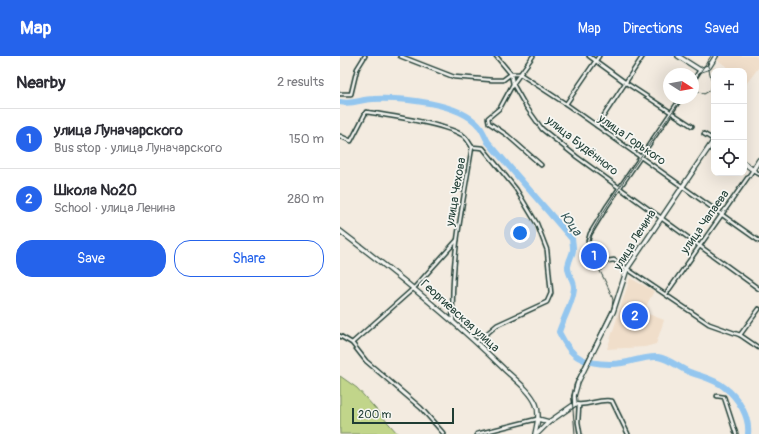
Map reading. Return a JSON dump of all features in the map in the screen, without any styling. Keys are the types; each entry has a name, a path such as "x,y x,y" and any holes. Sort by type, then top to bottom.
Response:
{"main road":[{"path":"678,56 700,70 708,67 716,56"},
{"name":"улица Ленина","path":"577,405 574,396 583,370 613,312 627,270 661,217 711,144"},
{"name":"улица Чапаева","path":"753,170 759,160"},
{"path":"747,165 753,170"},
{"name":"Георгиевская улица","path":"340,231 454,320 478,342 534,400 537,406 538,419 536,434"},
{"path":"536,434 549,422 577,405"},
{"path":"538,419 549,422"}],"street":[{"path":"340,94 351,94 357,69 365,56"},
{"path":"400,56 454,77 503,80 511,74 520,74"},
{"path":"496,56 511,74"},
{"path":"533,56 513,84 500,108 488,118 489,123 507,135 541,165"},
{"path":"589,56 626,83 692,126"},
{"path":"566,104 599,56"},
{"path":"597,126 643,56"},
{"name":"улица Будённого","path":"511,74 513,84 525,105 542,129 577,157 759,289"},
{"name":"улица Горького","path":"520,74 641,156 759,242"},
{"path":"677,104 590,234 588,241 601,268 610,259 666,294 709,324 740,335 759,348"},
{"path":"340,136 351,141 366,112 407,119 445,129 464,136 472,147 483,148 516,189 537,224 547,250 551,293 547,302 497,325 478,342"},
{"path":"704,134 711,138"},
{"name":"улица Чехова","path":"454,320 452,286 457,240 472,147"},
{"path":"753,170 759,174"},
{"name":"улица Чапаева","path":"666,294 753,170"},
{"name":"улица Чехова","path":"352,343 414,288 457,240"},
{"path":"740,335 759,309"},
{"path":"340,336 352,343 366,361 421,408 444,434"},
{"path":"717,396 724,397 736,434"},
{"path":"580,434 577,405 600,401 612,401 628,434"},
{"path":"476,434 538,419"}],"shaded area":[{"path":"719,56 755,56 759,58 759,67 747,83 747,68 729,68 716,59"},
{"path":"630,278 654,291 643,312 664,320 656,344 645,347 607,349"}],"green space":[{"path":"340,376 357,388 398,434 340,434"}],"waterway":[{"name":"Юца","path":"340,102 349,103 369,99 399,99 429,103 444,107 470,118 480,128 488,142 572,239 573,251 568,269 574,284 574,292 559,332 570,350 576,356 584,360 600,364 617,364 644,358 658,357 690,372 715,381 729,391 742,408 747,421 748,434"}],"tram line":[{"path":"699,74 711,56"},
{"path":"699,92 704,94 711,90 712,82 707,62"},
{"path":"575,434 572,398 574,385 612,308 613,300 608,286 592,254 589,241 602,214 678,104"}],"place":[{"name":"улица Луначарского","path":"594,256"},
{"name":"Школа №20","path":"635,316"}]}
